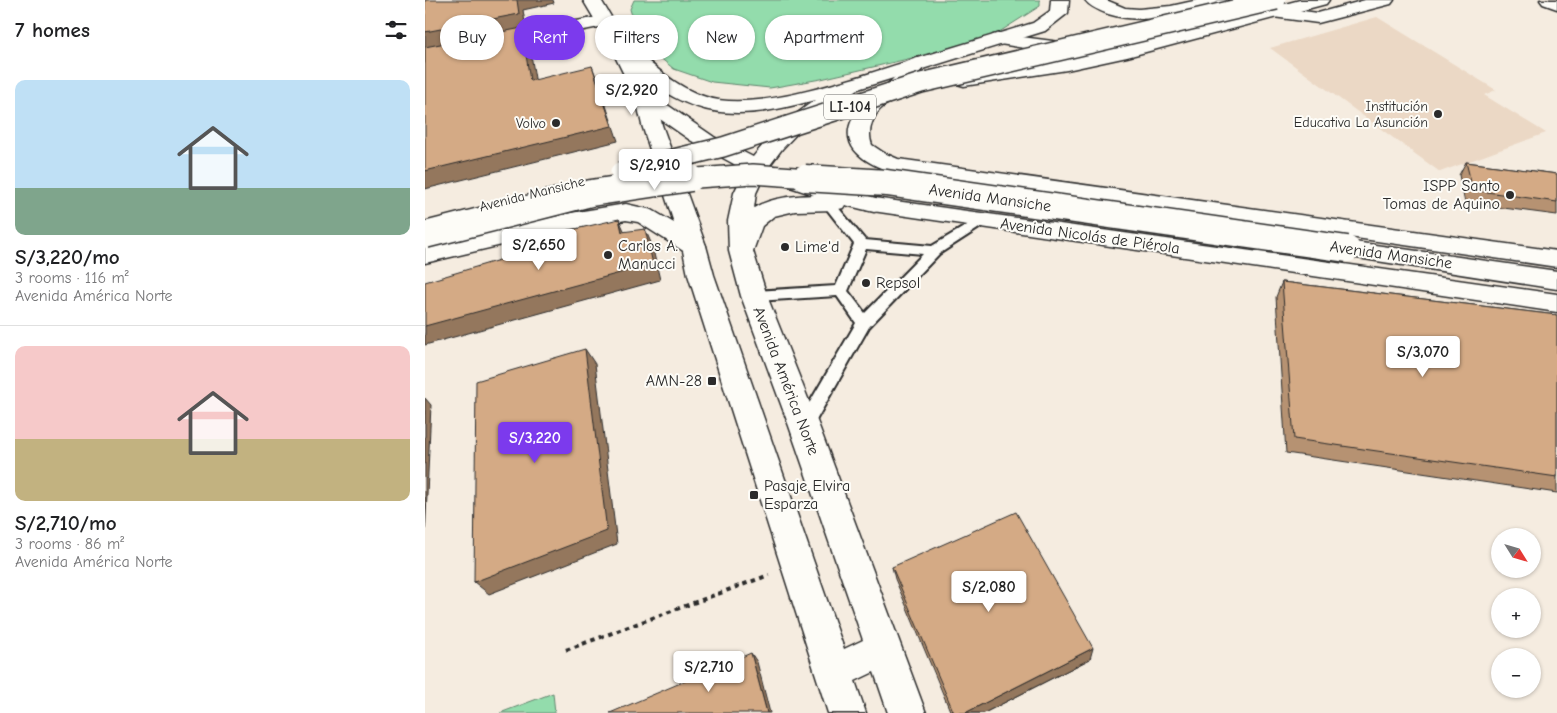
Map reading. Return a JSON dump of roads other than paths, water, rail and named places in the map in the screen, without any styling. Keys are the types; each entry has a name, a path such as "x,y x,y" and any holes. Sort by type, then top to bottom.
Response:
{"main road":[{"path":"592,0 600,15"},
{"path":"636,60 675,90 703,103 732,108 768,105 852,84 1039,27 1059,13 1059,0"},
{"path":"1094,0 1105,9 1125,15 1150,15 1219,0"},
{"name":"Avenida Mansiche","path":"425,221 723,147 921,83 1275,6 1320,0"},
{"name":"Avenida Mansiche","path":"887,96 923,86 1067,64 1127,51 1275,6 1318,18 1385,0"},
{"path":"1549,0 1557,4"},
{"path":"425,56 595,23"},
{"path":"999,39 1081,51 1127,51"},
{"path":"626,60 646,99 652,125 694,246 701,275 847,713"},
{"path":"918,64 887,96 872,105 863,120 858,135 861,146 867,152 880,160 894,165 1557,259"},
{"name":"Avenida América Norte","path":"852,84 795,124 774,144 757,167 745,193 740,222 741,251 754,296 804,426 907,713"},
{"name":"Avenida Nicolás de Piérola","path":"646,99 680,125 715,147 757,167 825,192 874,204 1557,303"},
{"name":"Avenida Mansiche","path":"425,235 591,193 694,177 753,174 887,183 1557,280"},
{"path":"741,251 748,230 759,215 777,207 795,203 874,204"},
{"path":"425,255 571,221 626,212 644,214 694,246"},
{"path":"832,672 883,650"}],"lane":[{"path":"829,203 861,244 935,251"},
{"path":"804,426 864,323 935,251 985,221"},
{"path":"841,291 861,244"},
{"path":"754,296 841,291"},
{"path":"841,291 864,323"}],"place":[{"name":"Institución Educativa La Asunción","path":"1438,114"},
{"name":"Volvo","path":"556,123"},
{"name":"ISPP Santo Tomas de Aquino","path":"1510,195"},
{"name":"Lime'd","path":"785,247"},
{"name":"Carlos A. Manucci","path":"608,255"},
{"name":"Repsol","path":"866,283"},
{"name":"AMN-28","path":"712,381"},
{"name":"Pasaje Elvira Esparza","path":"754,495"}]}
